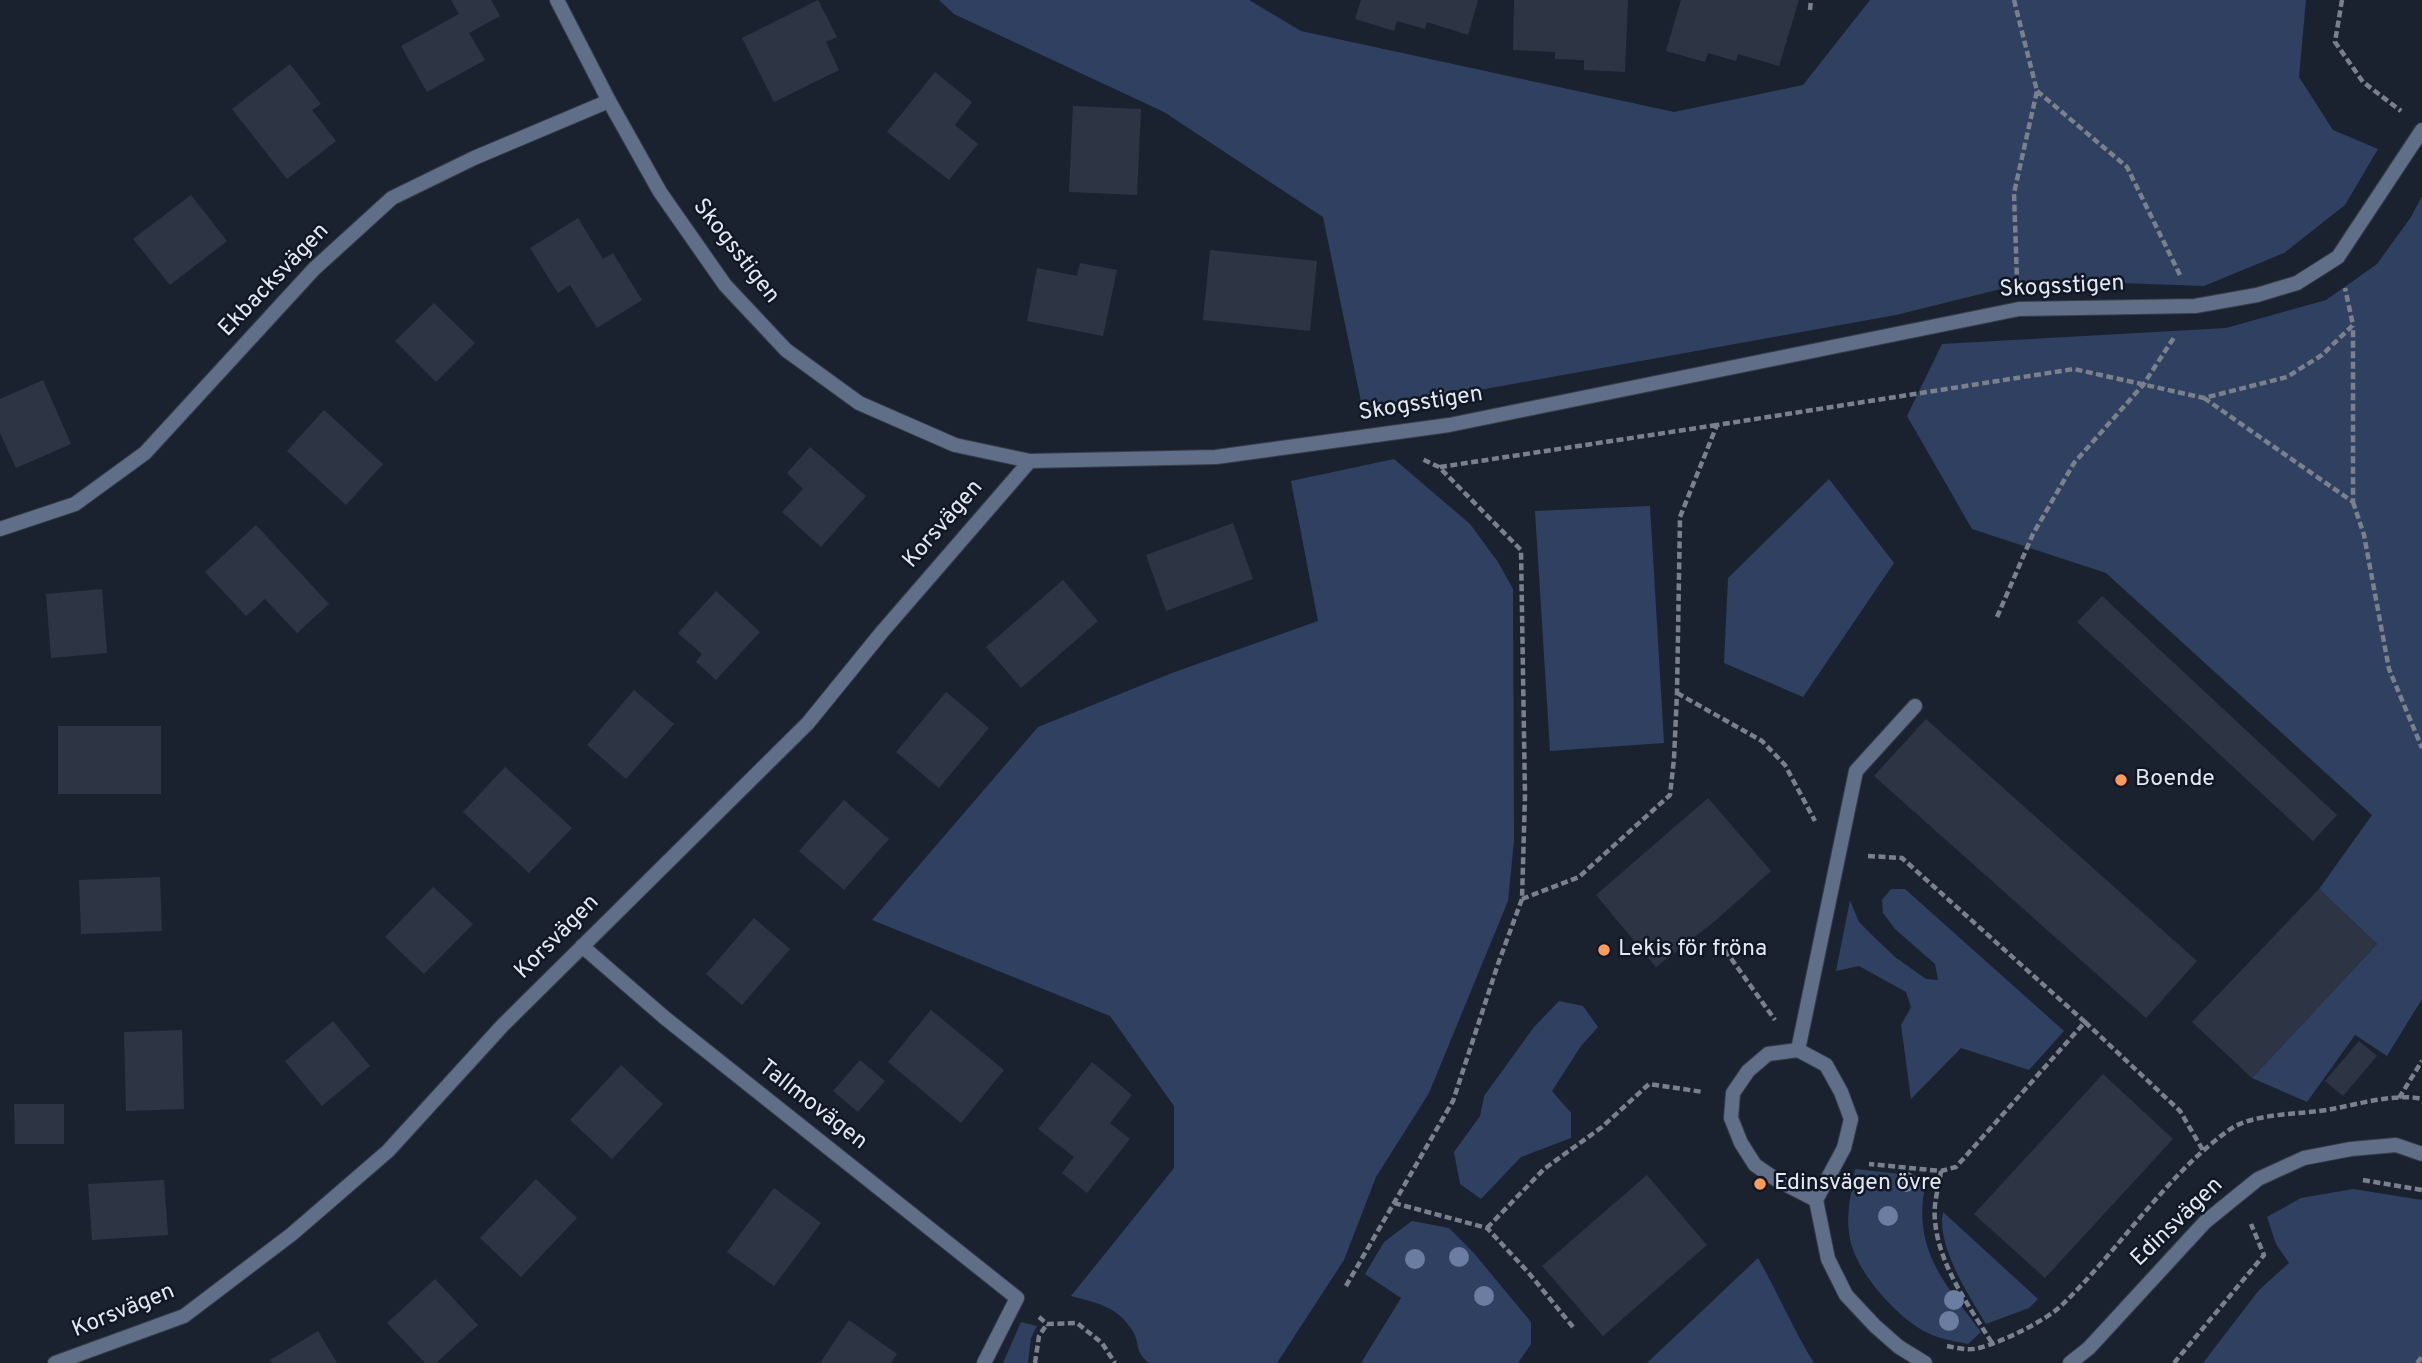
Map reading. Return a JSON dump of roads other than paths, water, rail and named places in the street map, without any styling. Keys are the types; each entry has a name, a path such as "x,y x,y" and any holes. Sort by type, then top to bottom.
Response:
{"street":[{"name":"Skogsstigen","path":"557,0 660,192 725,285 786,350 859,403 955,445 1030,461 1216,457 1463,423 2019,309 2195,306 2246,297 2297,283 2338,257 2422,130"},
{"name":"Ekbacksvägen","path":"0,529 75,504 145,453 314,269 392,198 474,158 609,100"},
{"name":"Korsvägen","path":"55,1363 184,1316 292,1234 388,1151 503,1025 808,723 1030,461"},
{"path":"1798,1050 1856,771 1915,706"},
{"name":"Tallmovägen","path":"582,946 665,1018 1017,1298 984,1363"},
{"path":"1816,1200 1755,1165 1741,1143 1731,1118 1733,1093 1748,1072 1768,1054 1798,1050 1826,1065 1841,1092 1851,1119 1844,1148 1816,1200 1828,1259 1846,1295 1899,1348 1925,1363"},
{"name":"Edinsvägen","path":"2070,1363 2089,1348 2205,1222 2258,1178 2304,1158 2351,1149 2396,1145 2422,1154"}],"place":[{"name":"Boende","path":"2121,780"},
{"name":"Lekis för fröna","path":"1604,950"},
{"name":"Edinsvägen övre","path":"1760,1184"}]}
